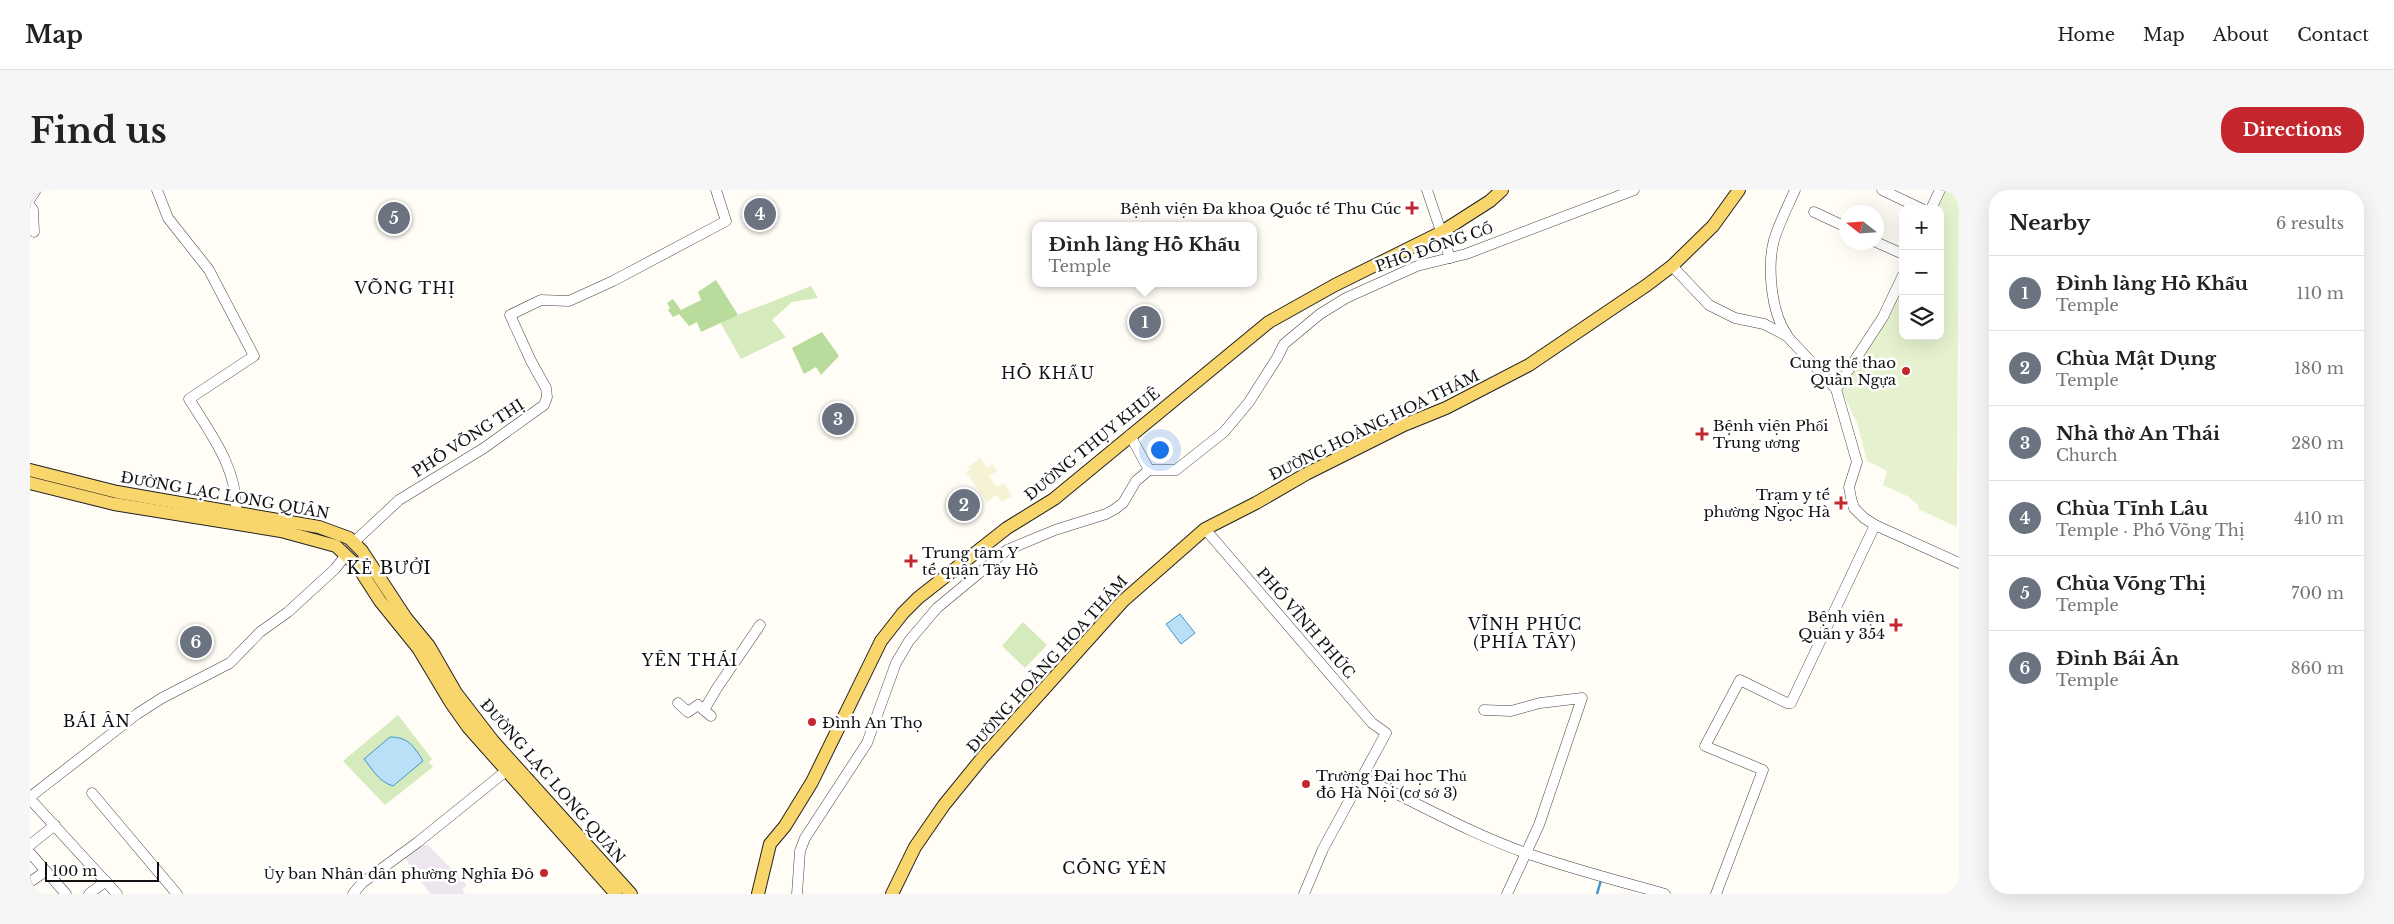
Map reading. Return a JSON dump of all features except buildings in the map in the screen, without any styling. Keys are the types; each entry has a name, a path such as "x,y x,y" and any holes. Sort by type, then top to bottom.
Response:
{"main road":[{"name":"ĐƯỜNG THỤY KHUÊ","path":"758,894 770,844 785,826 812,782 881,641 903,613 962,562 1007,528 1054,499 1269,322 1335,285 1440,233 1490,201 1502,190"},
{"path":"1727,190 1729,205"},
{"name":"ĐƯỜNG HOÀNG HOA THÁM","path":"892,894 915,847 944,805 983,757 1123,601 1205,529 1256,503 1306,474 1512,375 1640,290 1672,266 1713,226 1739,190"},
{"name":"ĐƯỜNG LẠC LONG QUÂN","path":"30,470 324,541 336,546 358,567 380,601 431,660"},
{"name":"ĐƯỜNG LẠC LONG QUÂN","path":"30,483 114,504 214,514 236,512 325,528 340,533 354,542 431,660 451,703 540,803 616,894"},
{"name":"ĐƯỜNG LẠC LONG QUÂN","path":"489,744 506,772 540,803 630,894"}],"street":[{"path":"30,199 36,190"},
{"path":"157,190 168,218 209,270 254,356 189,399 230,467 237,501 236,512"},
{"name":"PHỐ VÕNG THỊ","path":"354,542 399,500 478,452 544,405 547,397 546,388 531,361 510,315 541,300 569,301 613,281 726,222 716,190"},
{"path":"1427,190 1450,258"},
{"name":"PHỐ ĐỒNG CỔ","path":"1149,470 1176,470 1224,432 1249,402 1278,358 1284,344 1320,314 1346,298 1385,279 1418,266 1450,258 1634,190"},
{"path":"1795,190 1778,228 1771,253 1774,302 1780,325 1787,336 1836,389 1857,462 1849,487 1854,508 1864,518 1875,524 1959,563"},
{"path":"1882,190 1914,205"},
{"path":"1933,205 1940,190"},
{"path":"30,206 33,210 34,232"},
{"path":"1814,212 1839,224"},
{"path":"1884,246 1899,252"},
{"path":"1672,266 1709,305 1735,318 1764,324 1787,336"},
{"path":"1836,389 1883,317 1899,283"},
{"path":"797,894 800,851 805,838 867,743 896,663 909,641 937,608 1007,550 1115,509 1123,503 1136,481 1149,470 1130,435"},
{"path":"1716,894 1763,770 1705,746 1740,680 1787,703 1791,703 1875,524"},
{"name":"PHỐ VĨNH PHÚC","path":"1205,529 1372,723 1386,733 1361,777"},
{"path":"117,894 104,887 30,798 137,714 162,698 230,663 260,632 288,612 335,569 346,555"},
{"path":"962,562 974,576"},
{"path":"678,703 688,712 698,705 708,713 717,688 760,625"},
{"path":"1484,710 1511,711 1540,703 1582,698 1548,800 1507,894"},
{"path":"353,894 362,882 418,842 506,772"},
{"path":"1304,894 1322,849 1361,777 1428,808 1444,818 1526,853 1665,894"},
{"path":"92,793 177,894"},
{"path":"30,845 54,825"},
{"path":"30,853 66,894"},
{"path":"30,882 46,871"},
{"path":"89,894 104,887"}],"shaded area":[{"path":"980,458 987,468 992,464 997,471 989,476 997,487 1004,483 1012,496 1002,502 996,495 987,502 966,472 970,469 968,467"},
{"path":"421,845 428,845 467,885 462,889 465,894 430,894 405,858"}],"green space":[{"name":"Cung thể thao Quần Ngựa","path":"1944,190 1959,190 1957,527 1918,509 1919,506 1909,497 1883,485 1887,471 1867,461 1857,423 1841,389 1899,290 1899,340 1944,340 1944,205 1937,205"},
{"path":"716,280 738,315 701,332 697,322 689,326 679,314 673,317 668,310 670,308 667,303 673,299 681,310 701,300 698,292"},
{"path":"811,286 818,298 792,302 772,320 786,337 741,359 720,322"},
{"path":"822,332 839,356 821,375 816,367 804,374 792,348"},
{"path":"1023,622 1047,645 1025,668 1002,646"},
{"path":"398,715 432,759 429,762 433,767 385,805 343,761"}],"water":[{"path":"1180,614 1195,633 1181,644 1166,624"},
{"path":"390,737 396,737 410,743 423,761 393,786 380,778 364,759"}],"waterway":[{"path":"1597,894 1601,880"}],"place":[{"name":"Bệnh viện Đa khoa Quốc tế Thu Cúc","path":"1412,208"},
{"name":"Chùa Tĩnh Lâu","path":"760,214"},
{"name":"Chùa Võng Thị","path":"394,218"},
{"name":"Đình làng Hồ Khẩu","path":"1145,322"},
{"name":"Cung thể thao Quần Ngựa","path":"1906,371"},
{"name":"Nhà thờ An Thái","path":"838,419"},
{"name":"Bệnh viện Phổi Trung ương","path":"1702,434"},
{"name":"Trạm y tế phường Ngọc Hà","path":"1841,503"},
{"name":"Chùa Mật Dụng","path":"964,505"},
{"name":"Trung tâm Y tế quận Tây Hồ","path":"911,561"},
{"name":"Bệnh viện Quân y 354","path":"1896,625"},
{"name":"Đình Bái Ân","path":"196,642"},
{"name":"Đình An Thọ","path":"812,722"},
{"name":"Trường Đại học Thủ đô Hà Nội (cơ sở 3)","path":"1306,784"},
{"name":"Ủy ban Nhân dân phường Nghĩa Đô","path":"544,873"}],"district":[{"name":"VÕNG THỊ","path":"405,288"},
{"name":"HỒ KHẨU","path":"1048,373"},
{"name":"KẺ BƯỞI","path":"389,568"},
{"name":"VĨNH PHÚC (PHÍA TÂY)","path":"1525,633"},
{"name":"YÊN THÁI","path":"690,660"},
{"name":"BÁI ÂN","path":"97,721"},
{"name":"CỐNG YÊN","path":"1115,868"}]}
